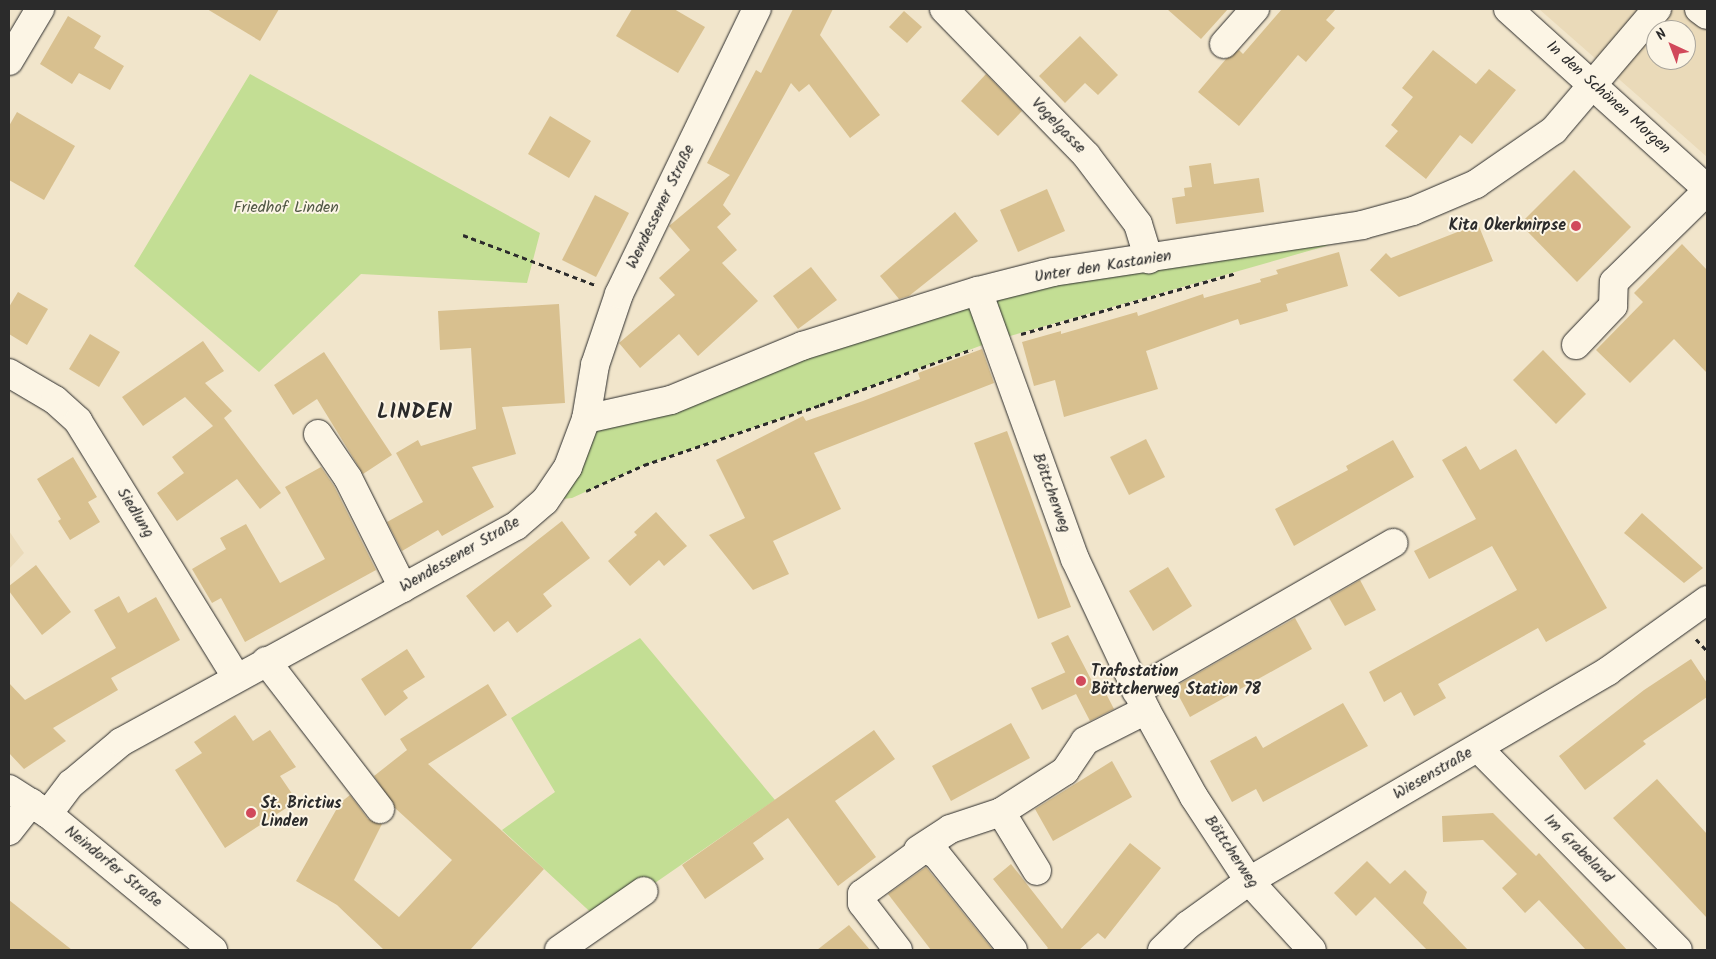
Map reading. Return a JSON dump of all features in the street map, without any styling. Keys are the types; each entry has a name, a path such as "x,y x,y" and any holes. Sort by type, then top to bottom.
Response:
{"street":[{"path":"9,61 40,9"},
{"name":"Wendessener Straße","path":"9,831 29,802 71,784 106,753 236,677 516,526 545,501 568,467 586,419 595,365 619,294 758,9"},
{"name":"Vogelgasse","path":"944,9 1086,155 1138,224 1149,260"},
{"path":"1224,44 1255,9"},
{"name":"In den Schönen Morgen","path":"1508,9 1592,82 1707,190 1614,282 1612,306 1576,345"},
{"name":"Unter den Kastanien","path":"586,419 671,400 802,346 978,291 1054,272 1149,260 1362,225 1413,211 1476,184 1554,130 1592,82 1657,9"},
{"path":"1699,9 1707,15"},
{"name":"Böttcherweg","path":"978,291 1075,559 1141,701 1194,797 1249,881 1312,950"},
{"name":"Siedlung","path":"9,373 55,400 78,420 236,677"},
{"path":"318,434 348,478 403,588"},
{"path":"898,950 862,903 862,894 918,850 950,828 1001,812 1065,771 1084,741 1141,701 1393,543"},
{"name":"Wiesenstraße","path":"1162,950 1188,926 1249,881 1608,671 1707,600"},
{"path":"266,661 380,809"},
{"name":"Im Grabeland","path":"1478,748 1678,950"},
{"name":"Neindorfer Straße","path":"29,802 213,950"},
{"path":"1001,812 1037,871"},
{"path":"918,850 936,854 1013,950"},
{"path":"579,945 644,890"}],"path":[{"path":"463,235 619,294"},
{"path":"545,501 572,498 644,465 820,405 996,340 1240,272"}],"shaded area":[{"path":"1539,9 1707,9 1707,157"},
{"path":"9,531 24,553 9,569"}],"green space":[{"name":"Friedhof Linden","path":"250,74 540,233 527,283 361,274 259,372 134,266"},
{"path":"1362,225 1326,246 996,340 820,405 644,465 572,498 545,501 586,419 978,291"},
{"path":"640,638 775,800 600,921 502,830 555,792 511,718"}],"building":[{"path":"207,9 279,9 260,41"},
{"path":"632,9 674,9 705,27 678,73 616,36"},
{"path":"793,9 833,9 820,35 880,115 850,138 809,84 799,92 791,83 723,205 731,214 717,227 737,250 722,263 758,301 698,356 679,334 640,368 619,343 675,295 659,278 690,250 669,226 730,175 707,163 756,70 761,73"},
{"path":"1167,9 1228,9 1201,39"},
{"path":"1282,9 1336,9 1326,20 1335,28 1306,62 1298,55 1239,126 1198,92 1226,59 1239,50 1243,54"},
{"path":"904,11 922,27 907,43 889,27"},
{"path":"68,16 101,36 94,48 124,66 110,90 79,73 72,84 40,64"},
{"path":"1080,36 1118,75 1098,95 1085,83 1065,103 1039,76"},
{"path":"1433,50 1476,84 1489,69 1516,90 1472,144 1460,135 1426,179 1385,146 1398,131 1391,125 1413,97 1402,88"},
{"path":"986,74 1022,111 998,136 961,101"},
{"path":"17,112 75,146 44,200 9,180 9,126"},
{"path":"550,116 591,141 569,178 528,154"},
{"path":"1211,163 1214,184 1259,178 1264,212 1176,224 1172,198 1185,196 1184,188 1192,187 1189,166"},
{"name":"Kita Okerknirpse","path":"1574,170 1631,227 1577,282 1520,224"},
{"path":"1047,189 1065,231 1018,252 1000,210"},
{"path":"595,195 629,213 596,277 562,260"},
{"path":"955,212 978,241 909,296 899,299 880,276"},
{"path":"1478,224 1493,261 1399,297 1370,270 1386,253 1391,258"},
{"path":"1682,244 1707,270 1707,373 1674,339 1630,383 1596,350 1643,302 1634,293"},
{"path":"1339,252 1348,286 1286,304 1288,311 1240,325 1238,319 1146,351 1158,389 1064,417 1055,380 1034,386 1022,342 1061,331 1061,334 1137,312 1138,316 1203,294 1204,298 1261,282 1260,279 1278,274 1276,270"},
{"path":"811,267 837,300 798,329 773,296"},
{"path":"18,292 48,309 27,345 9,334 9,307"},
{"path":"559,304 565,403 502,407 516,454 472,467 494,507 442,536 438,530 402,551 387,522 423,502 396,453 418,440 421,446 476,429 471,348 440,350 438,311"},
{"path":"90,334 120,352 99,387 69,369"},
{"path":"203,341 224,371 205,383 232,411 224,418 281,493 260,509 237,479 177,521 157,493 184,473 172,457 213,426 185,397 143,426 122,397"},
{"path":"982,349 994,383 814,453 841,509 773,541 789,574 753,590 709,535 745,518 716,460 803,416 806,421 863,401 920,379 918,373"},
{"path":"1543,350 1586,394 1556,424 1513,380"},
{"path":"324,352 392,455 363,474 317,399 293,415 274,385"},
{"path":"1007,431 1071,607 1038,619 974,443"},
{"path":"1146,439 1165,477 1129,495 1110,457"},
{"path":"1393,440 1414,477 1294,546 1275,509 1348,470 1346,466"},
{"path":"1466,446 1480,470 1516,449 1607,608 1546,642 1538,628 1438,684 1446,698 1414,716 1401,692 1384,702 1369,672 1517,590 1492,546 1429,579 1414,551 1476,519 1442,460"},
{"path":"73,457 97,497 88,502 100,522 70,540 58,521 61,519 37,479"},
{"path":"321,467 334,486 376,570 245,642 221,598 212,603 192,569 226,549 220,538 246,524 280,583 325,559 285,487"},
{"path":"656,512 687,546 664,566 659,560 630,586 608,561 637,535 634,532"},
{"path":"1642,513 1703,568 1684,583 1624,533"},
{"path":"562,521 590,558 543,594 552,606 517,633 508,621 494,632 466,596"},
{"path":"36,565 71,612 42,635 9,591 9,586"},
{"path":"1168,567 1192,606 1153,631 1129,591"},
{"path":"1360,580 1376,610 1345,626 1329,598"},
{"path":"119,596 128,613 156,597 180,640 111,678 118,690 53,728 66,741 24,769 9,753 9,683 25,700 116,648 94,610"},
{"path":"1295,618 1312,649 1190,717 1174,687"},
{"path":"1068,635 1094,685 1100,682 1114,709 1090,721 1076,694 1042,710 1031,688 1065,672 1051,643"},
{"path":"407,649 425,677 403,691 408,698 385,716 361,679"},
{"path":"1691,659 1707,683 1707,697 1643,741 1646,744 1585,790 1559,756 1644,690"},
{"path":"488,684 507,715 428,764 544,869 470,950 384,950 337,905 296,881 340,803 350,795 368,819 382,824 354,880 399,917 452,860 395,808 374,776 407,750 400,739"},
{"path":"1343,703 1368,746 1263,802 1256,789 1232,802 1210,761 1256,736 1263,748"},
{"path":"235,715 253,741 270,730 296,767 280,776 297,801 225,848 175,770 202,753 194,742"},
{"path":"1011,723 1030,758 951,801 932,766"},
{"path":"874,730 895,759 835,801 876,857 838,886 788,818 753,843 764,859 705,899 682,865"},
{"path":"1112,761 1132,797 1053,841 1035,809"},
{"path":"1657,779 1707,834 1707,918 1613,818"},
{"path":"1493,813 1536,856 1539,853 1627,950 1586,950 1539,900 1525,913 1502,888 1517,874 1483,840 1443,842 1442,816"},
{"path":"1130,843 1161,868 1105,939 1098,933 1079,950 1046,950 1048,948 993,879 1011,864 1062,929"},
{"path":"1367,861 1390,884 1405,870 1427,892 1423,903 1468,950 1427,950 1375,897 1356,916 1334,893"},
{"path":"926,867 993,950 931,950 888,894"},
{"path":"9,900 72,950 9,950"},
{"path":"849,925 870,950 817,950"}],"place":[{"name":"Kita Okerknirpse","path":"1576,226"},
{"name":"Trafostation Böttcherweg Station 78","path":"1081,681"},
{"name":"St. Brictius Linden","path":"251,813"}],"district":[{"name":"LINDEN","path":"415,413"}]}
